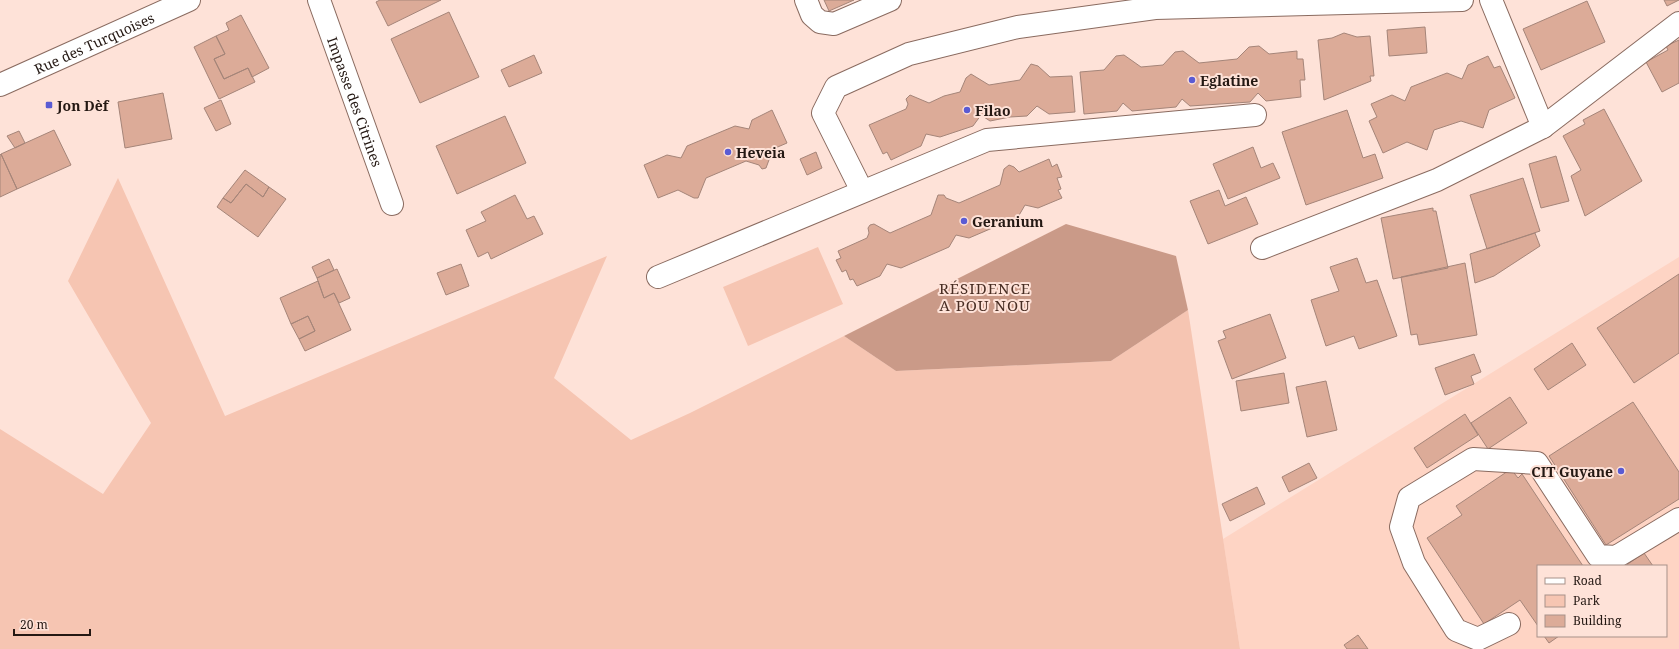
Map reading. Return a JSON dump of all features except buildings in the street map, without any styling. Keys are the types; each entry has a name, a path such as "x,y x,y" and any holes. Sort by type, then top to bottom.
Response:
{"street":[{"name":"Rue des Turquoises","path":"0,85 189,0"},
{"name":"Impasse des Citrines","path":"319,0 392,204"},
{"path":"806,0 812,15 820,22 834,24 890,0"},
{"path":"862,191 823,113 836,87 909,54 1018,27 1155,8 1462,0"},
{"path":"1491,0 1543,127"},
{"path":"1262,248 1437,180 1543,127 1679,23"},
{"path":"658,277 987,140 1255,114"},
{"path":"1509,624 1478,639 1456,630 1414,563 1402,527 1409,498 1473,459 1530,463 1537,464 1598,556 1616,557 1679,519"}],"shaded area":[{"path":"1066,224 1176,256 1188,310 1111,361 896,371 844,336"},
{"path":"1679,257 1679,649 1240,649 1223,539"}],"green space":[{"path":"118,178 225,416 607,256 554,378 631,440 690,413 844,336 896,371 1111,361 1188,310 1240,649 0,649 0,429 103,494 151,423 68,281"},
{"path":"818,247 843,304 748,346 723,287"}],"place":[{"name":"Eglatine","path":"1192,80"},
{"name":"Jon Dèf","path":"49,105"},
{"name":"Filao","path":"967,110"},
{"name":"Heveia","path":"728,152"},
{"name":"Geranium","path":"964,221"},
{"name":"CIT Guyane","path":"1621,471"}],"district":[{"name":"RÉSIDENCE A POU NOU","path":"985,296"}]}
